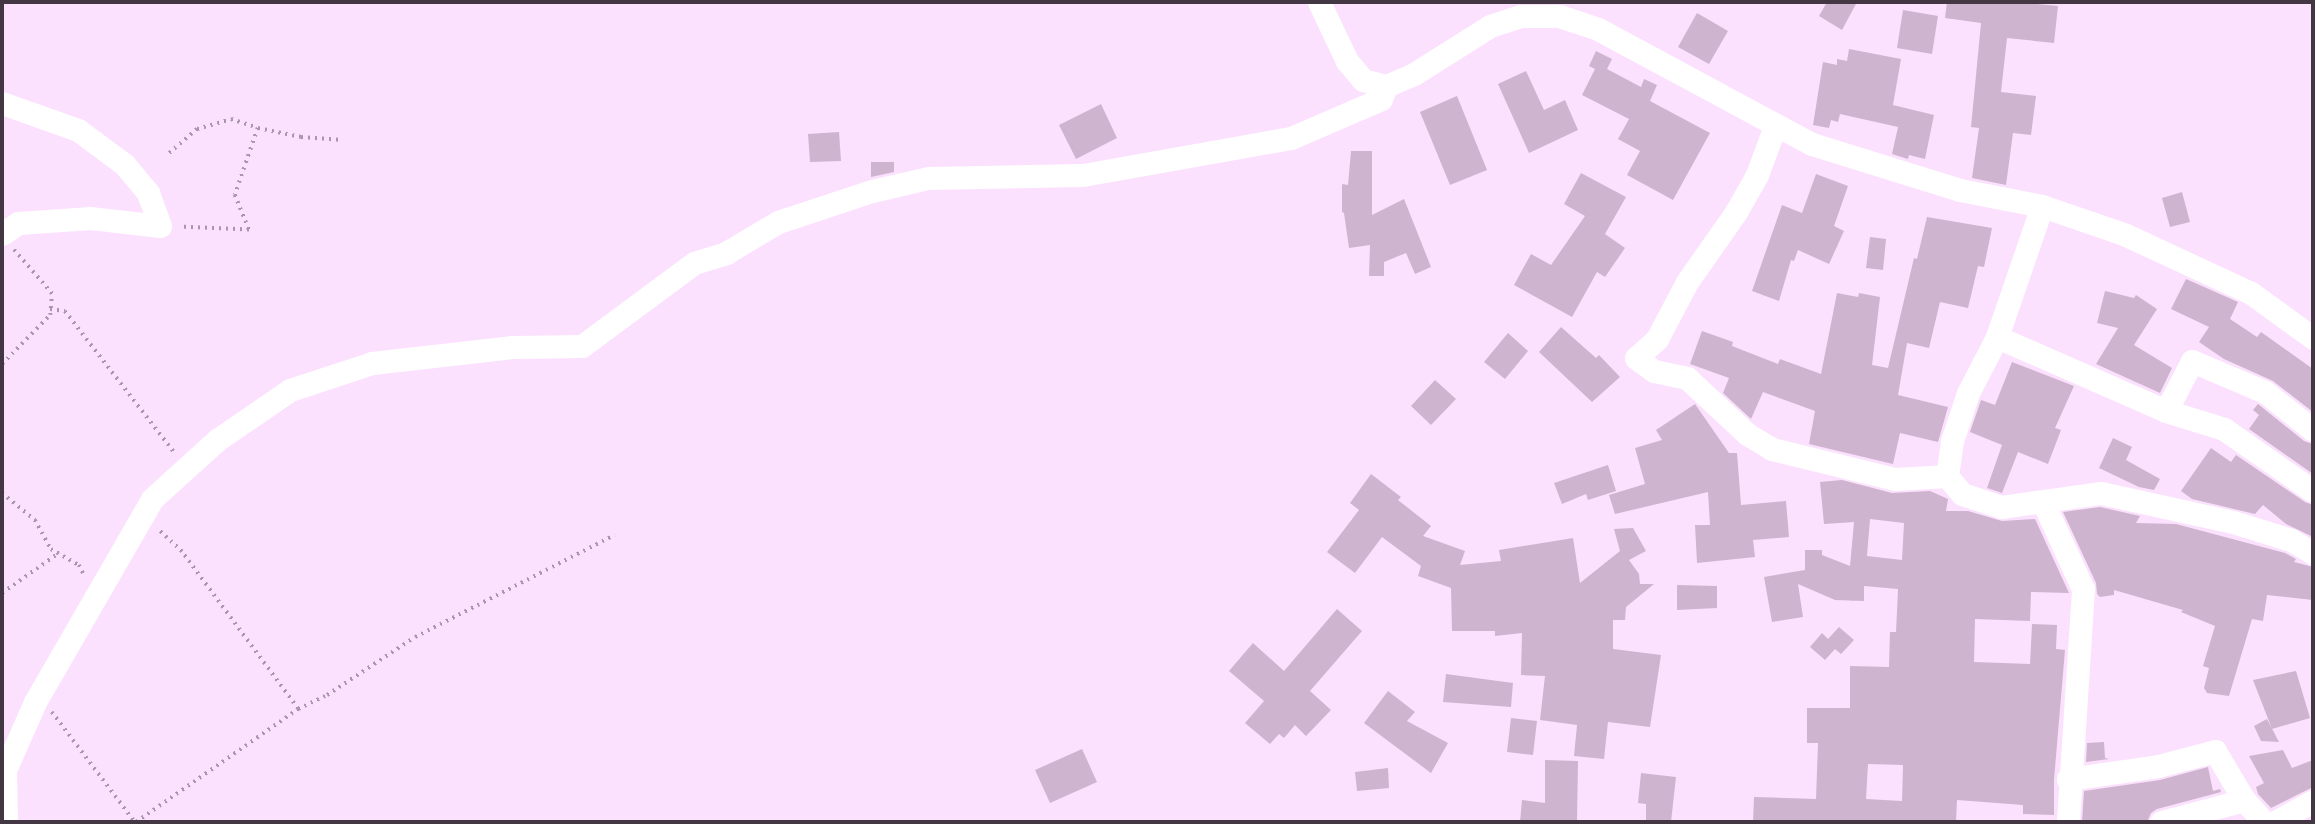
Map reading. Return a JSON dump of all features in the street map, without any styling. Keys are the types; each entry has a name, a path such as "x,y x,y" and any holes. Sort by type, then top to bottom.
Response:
{"street":[{"path":"1319,2 1346,61 1363,79 1386,86 1414,74 1490,26 1521,16 1559,16 1598,29 1812,144 1897,173 1960,190 2042,206 2126,235 2251,293 2313,338"},
{"path":"6,822 3,772 39,695 152,499 217,440 290,390 372,363 513,347 582,346 694,263 726,253 778,222 872,191 928,178 1083,175 1291,138 1381,99 1386,86"},
{"path":"2,103 78,130 124,164 148,193 160,226 92,218 18,223 6,240"},
{"path":"1775,126 1757,175 1736,212 1688,282 1657,339 1636,358 1654,371 1686,378 1747,434 1772,449 1895,479 1947,476"},
{"path":"2042,206 1997,337 1968,393 1952,441 1947,476 1962,494 2001,507 2101,493 2233,522 2291,540 2313,553"},
{"path":"1997,337 2166,411 2224,429 2313,491"},
{"path":"2166,411 2192,361 2265,393 2313,430"},
{"path":"2043,502 2084,589 2068,779 2068,822"},
{"path":"2068,779 2158,766 2215,751 2244,800 2264,822"},
{"path":"2161,822 2244,800"},
{"path":"2275,822 2313,801"}],"path":[{"path":"169,152 197,129 231,119 301,137 340,140"},
{"path":"160,226 249,230 235,195 258,128"},
{"path":"2,364 50,315 52,294 6,240"},
{"path":"50,309 65,311 186,468"},
{"path":"2,493 35,520 51,549 79,565 96,595"},
{"path":"142,516 182,552 298,709"},
{"path":"39,695 136,822 298,709 327,695 415,637 614,534"},
{"path":"2,593 58,554"}],"building":[{"path":"1827,2 1857,2 1842,30 1819,16"},
{"path":"1947,2 2015,2 2058,6 2054,43 2007,38 2001,92 2036,96 2031,135 2013,133 2006,185 1972,178 1979,128 1971,127 1981,23 1945,18"},
{"path":"1903,10 1938,16 1932,54 1897,48"},
{"path":"1697,13 1728,31 1709,64 1678,47"},
{"path":"1849,49 1901,59 1893,105 1934,115 1925,159 1909,155 1908,159 1892,154 1898,127 1840,114 1838,122 1831,120 1829,128 1813,125 1823,62 1837,65 1837,59 1847,61"},
{"path":"1596,51 1612,59 1607,69 1641,87 1644,79 1657,85 1650,101 1710,133 1673,200 1627,175 1640,151 1618,139 1629,119 1582,95 1595,69 1589,66"},
{"path":"1526,71 1544,110 1565,100 1578,130 1529,153 1498,84"},
{"path":"1457,96 1487,170 1450,185 1420,112"},
{"path":"1101,104 1117,138 1076,159 1059,125"},
{"path":"839,132 841,161 810,162 808,134"},
{"path":"1351,151 1372,151 1372,215 1404,199 1431,267 1415,274 1406,253 1384,262 1384,276 1369,276 1370,245 1349,248 1342,212 1342,184 1348,185"},
{"path":"871,162 894,162 894,172 871,177"},
{"path":"1581,173 1626,197 1605,234 1625,248 1605,277 1597,272 1572,317 1514,285 1531,254 1551,265 1585,216 1564,204"},
{"path":"1816,174 1848,186 1834,226 1844,231 1829,264 1798,250 1794,261 1791,260 1779,301 1752,291 1782,205 1802,213"},
{"path":"2182,192 2190,222 2170,227 2162,198"},
{"path":"1927,217 1992,228 1984,267 1978,266 1968,308 1940,302 1929,348 1907,343 1898,395 1948,407 1938,442 1900,433 1893,464 1809,444 1815,411 1763,392 1751,419 1723,393 1729,378 1690,364 1702,331 1733,342 1732,346 1778,364 1780,359 1821,374 1837,293 1858,297 1859,293 1880,297 1872,365 1888,368 1914,258 1917,259"},
{"path":"1870,237 1886,239 1883,270 1866,268"},
{"path":"2186,279 2238,302 2230,319 2257,337 2261,332 2313,369 2313,412 2273,381 2224,359 2199,342 2209,327 2171,309"},
{"path":"2105,291 2134,298 2136,295 2157,309 2134,345 2172,368 2160,393 2096,364 2118,328 2097,323"},
{"path":"1561,327 1596,358 1599,355 1620,377 1592,402 1539,352"},
{"path":"1508,333 1528,351 1505,379 1484,362"},
{"path":"2012,362 2074,386 2055,428 2061,430 2048,464 2018,452 2002,493 1987,488 2002,445 1970,432 1981,400 1995,405"},
{"path":"1435,380 1456,399 1431,425 1411,406"},
{"path":"1695,404 1729,453 1737,453 1741,505 1786,501 1789,537 1753,540 1755,557 1697,563 1695,525 1710,525 1708,492 1615,514 1609,495 1645,484 1635,448 1662,440 1656,430"},
{"path":"2258,404 2304,441 2313,444 2313,474 2249,429 2259,415 2253,410"},
{"path":"2113,438 2132,447 2126,460 2160,479 2154,490 2139,487 2099,468"},
{"path":"2211,448 2231,462 2236,455 2313,505 2313,537 2286,524 2263,505 2255,514 2192,499 2181,491"},
{"path":"1608,465 1616,491 1588,500 1586,494 1562,504 1554,483"},
{"path":"1371,474 1401,497 1398,500 1431,526 1423,536 1465,551 1460,565 1501,561 1499,550 1573,538 1580,583 1620,551 1614,529 1633,528 1646,551 1629,560 1639,574 1640,584 1654,584 1626,607 1625,620 1613,620 1613,649 1661,655 1650,727 1608,722 1604,759 1574,756 1577,725 1540,720 1545,676 1521,675 1522,633 1495,636 1495,631 1452,631 1451,588 1418,576 1421,566 1382,537 1355,573 1327,552 1359,510 1350,503"},
{"path":"1842,480 1892,493 1930,491 1948,499 1946,511 1968,511 2002,521 2035,519 2069,593 2031,592 2030,621 1975,619 1974,662 2030,664 2032,624 2057,625 2056,649 2065,650 2054,780 2054,815 2023,814 2023,805 1957,800 1956,822 1753,822 1754,797 1816,799 1818,743 1807,743 1807,708 1850,708 1850,666 1889,667 1890,632 1896,632 1898,589 1864,586 1864,601 1835,600 1798,584 1803,617 1772,622 1764,577 1805,570 1805,550 1822,550 1822,555 1850,566 1854,522 1824,524 1820,482","holes":["1870,519 1904,523 1902,560 1867,556","1868,764 1903,765 1902,801 1866,799"]},
{"path":"2100,507 2140,516 2136,523 2176,524 2285,553 2296,559 2294,562 2313,567 2313,600 2267,595 2263,621 2252,619 2229,696 2207,693 2204,688 2209,668 2203,666 2215,626 2181,612 2183,610 2114,590 2114,595 2100,597 2097,594 2096,583 2063,512"},
{"path":"1677,585 1717,586 1717,608 1677,610"},
{"path":"1337,609 1362,631 1310,691 1331,710 1306,736 1295,725 1284,738 1279,734 1270,744 1245,723 1264,701 1229,671 1253,643 1284,671"},
{"path":"1839,627 1854,640 1841,654 1835,649 1825,660 1810,647 1822,633 1828,639"},
{"path":"2296,671 2310,718 2272,729 2253,680"},
{"path":"1446,674 1513,683 1511,707 1443,702"},
{"path":"1388,691 1415,712 1407,721 1448,743 1431,773 1364,723"},
{"path":"1511,718 1537,721 1533,755 1507,752"},
{"path":"2267,719 2279,742 2261,741 2254,726"},
{"path":"2104,742 2105,758 2109,759 2086,762 2087,743"},
{"path":"1082,749 1097,782 1050,803 1035,770"},
{"path":"2283,750 2292,768 2313,760 2313,787 2271,808 2258,794 2256,787 2264,783 2249,756"},
{"path":"1545,760 1578,761 1577,822 1520,822 1522,800 1545,803"},
{"path":"2208,767 2213,791 2220,789 2221,792 2157,809 2151,813 2147,822 2082,822 2084,791 2160,780"},
{"path":"1388,768 1389,788 1357,791 1355,772"},
{"path":"1641,773 1676,777 1671,822 1646,822 1646,804 1638,803"}]}
